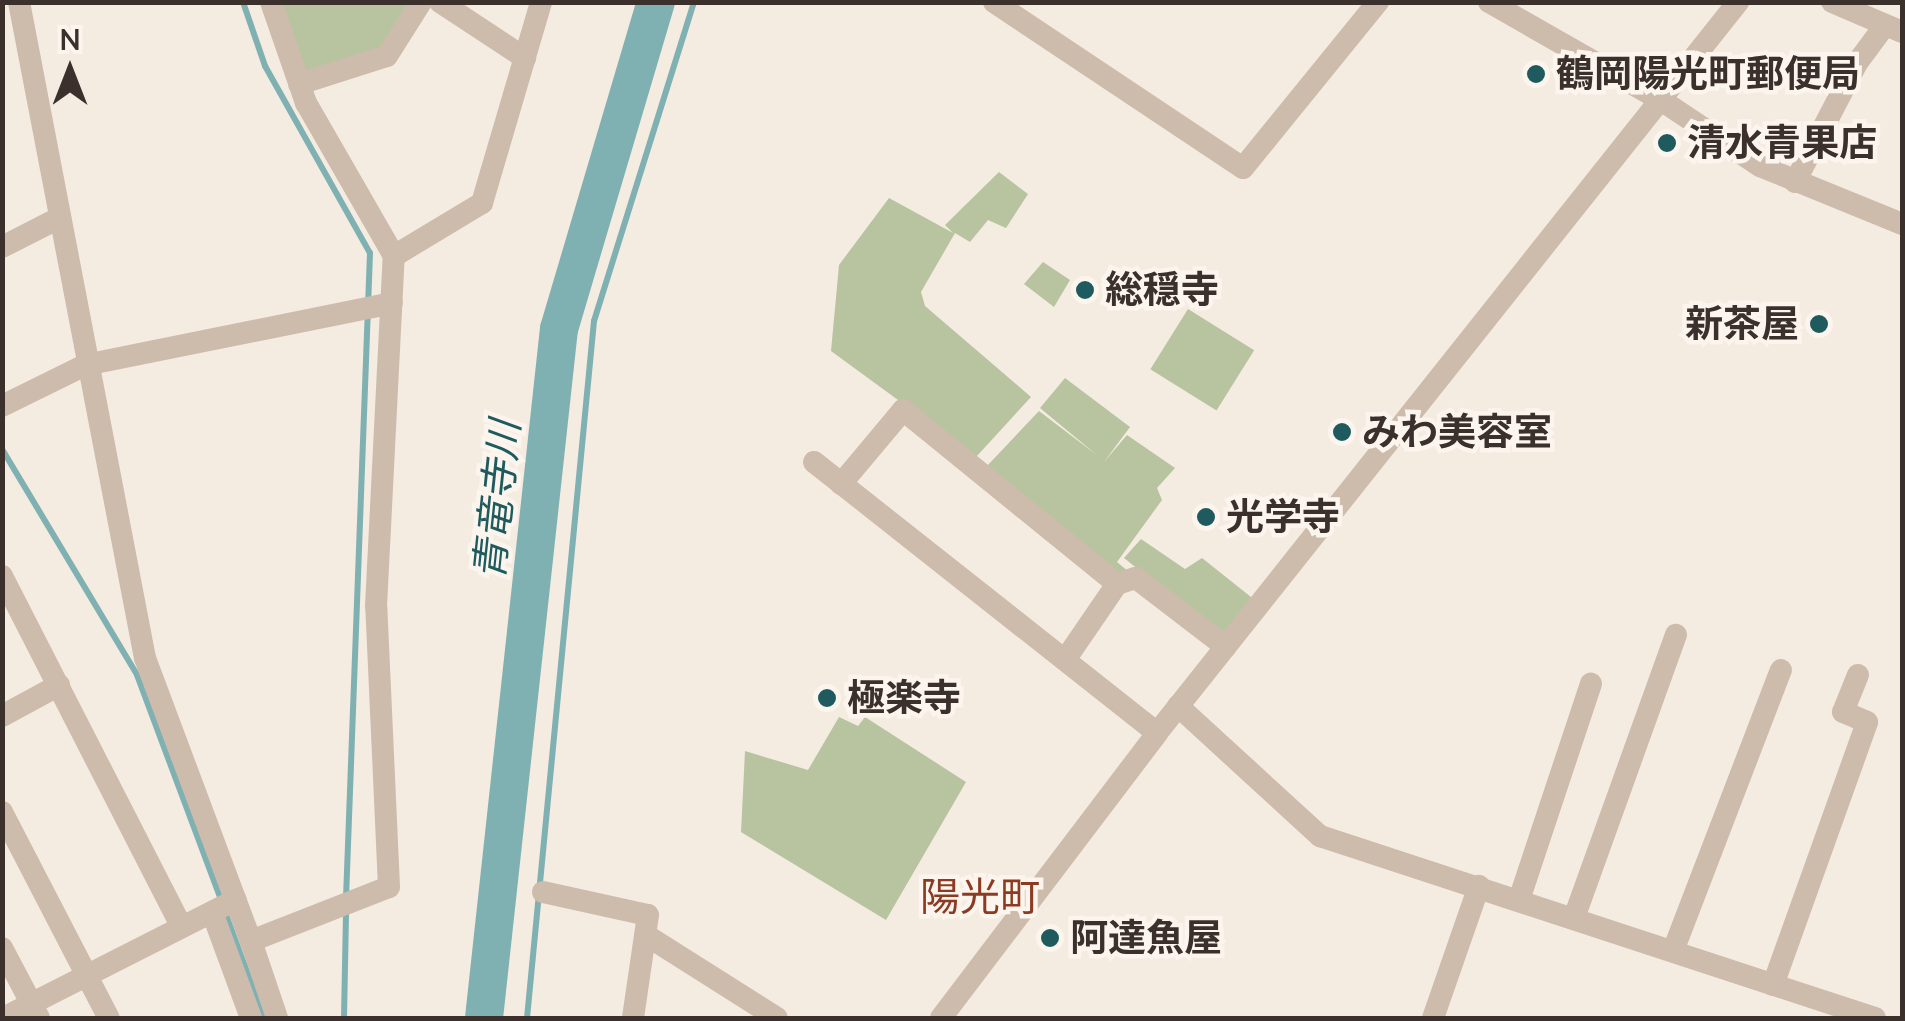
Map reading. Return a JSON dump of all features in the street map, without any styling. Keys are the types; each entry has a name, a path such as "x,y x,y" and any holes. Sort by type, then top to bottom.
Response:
{"street":[{"path":"19,2 57,220 145,658 277,1018"},
{"path":"251,941 389,887 376,606 394,256 299,84 271,2"},
{"path":"299,84 387,56 421,2"},
{"path":"440,2 525,58"},
{"path":"394,256 482,203 541,2"},
{"path":"994,2 1243,168 1378,2"},
{"path":"1489,2 1664,102 1728,147 1795,182 1902,224"},
{"path":"942,1018 1156,733 1664,102 1738,2"},
{"path":"1795,182 1857,63 1894,28 1832,2"},
{"path":"2,246 57,220"},
{"path":"2,406 85,365 392,303"},
{"path":"841,484 902,410 1117,584"},
{"path":"814,462 1156,733"},
{"path":"2,576 182,926"},
{"path":"1066,660 1117,584 1136,578 1226,647"},
{"path":"1574,918 1676,635"},
{"path":"1673,951 1782,670"},
{"path":"1773,984 1867,722 1843,712 1858,675"},
{"path":"1519,900 1591,684"},
{"path":"2,716 59,685"},
{"path":"1178,706 1320,836 1876,1018"},
{"path":"2,812 109,1018"},
{"path":"1433,1018 1479,886"},
{"path":"543,892 648,915 649,937 633,1018"},
{"path":"3,1018 35,1011 86,973 236,900"},
{"path":"212,912 251,1018"},
{"path":"649,937 777,1018"},
{"path":"2,948 35,1011"}],"green space":[{"path":"278,3 410,3 382,50 305,75"},
{"path":"999,172 1028,194 1006,228 988,220 970,242 955,233 921,292 925,306 1031,397 976,457 831,351 839,265 889,198 953,233 945,225"},
{"path":"1043,262 1070,280 1054,307 1024,284"},
{"path":"1188,309 1254,350 1217,411 1150,369"},
{"path":"1065,378 1130,427 1104,462 1127,435 1175,468 1157,488 1162,500 1117,562 1129,572 1120,575 987,466 1039,411 1098,456 1040,408"},
{"path":"1141,539 1185,569 1202,558 1256,601 1224,638 1124,558"},
{"path":"839,717 858,726 865,717 966,782 886,920 741,832 745,751 808,770"}],"waterway":[{"path":"243,2 265,66 370,253 346,897"},
{"name":"青竜寺川","path":"484,1018 559,329 656,2"},
{"path":"527,1018 594,321 694,2"},
{"path":"2,449 137,675 221,900"},
{"path":"344,1018 346,910"},
{"path":"225,912 264,1018"}],"place":[{"name":"鶴岡陽光町郵便局","path":"1536,74"},
{"name":"清水青果店","path":"1667,143"},
{"name":"総穏寺","path":"1085,290"},
{"name":"新茶屋","path":"1819,324"},
{"name":"みわ美容室","path":"1342,432"},
{"name":"光学寺","path":"1206,517"},
{"name":"極楽寺","path":"827,698"},
{"name":"阿達魚屋","path":"1050,938"}],"district":[{"name":"陽光町","path":"980,896"}]}
